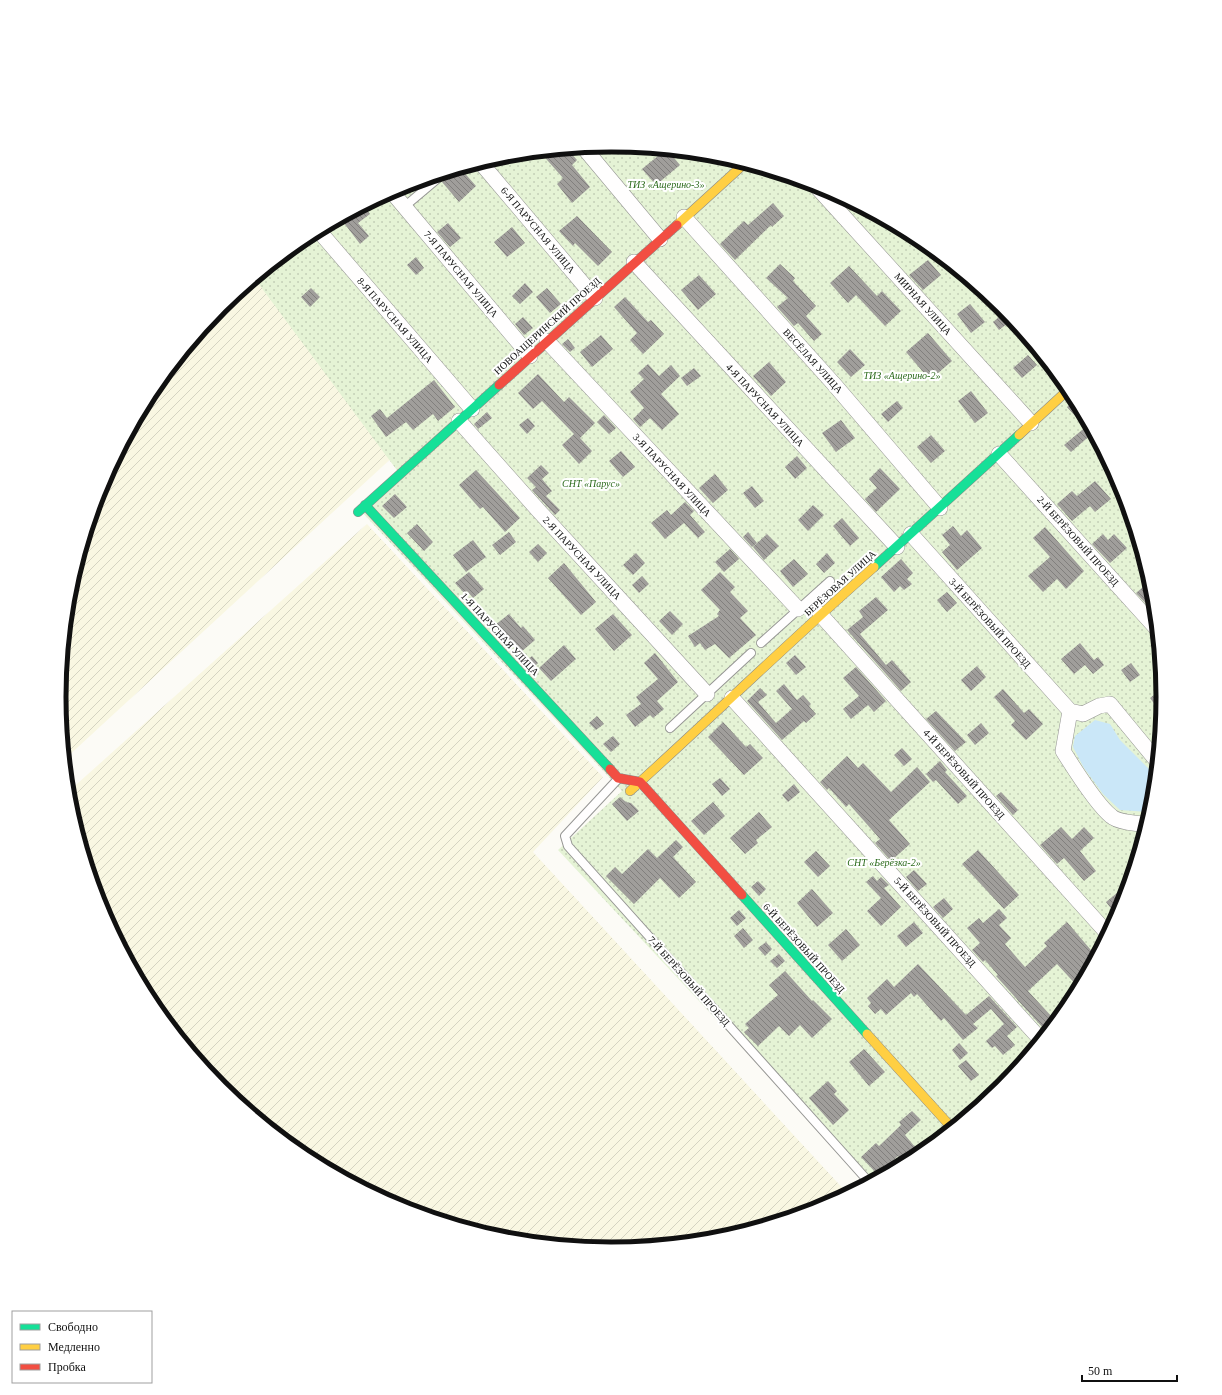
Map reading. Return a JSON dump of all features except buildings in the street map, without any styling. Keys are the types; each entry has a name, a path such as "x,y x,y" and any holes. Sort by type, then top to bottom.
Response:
{"street":[{"path":"588,153 660,239"},
{"name":"6-Я ПАРУСНАЯ УЛИЦА","path":"485,168 595,298"},
{"name":"НОВОАЩЕРИНСКИЙ ПРОЕЗД","path":"362,508 739,168"},
{"name":"7-Я ПАРУСНАЯ УЛИЦА","path":"396,197 530,356"},
{"name":"МИРНАЯ УЛИЦА","path":"826,197 1031,423"},
{"name":"ВЕСЁЛАЯ УЛИЦА","path":"684,218 833,383 940,508"},
{"name":"8-Я ПАРУСНАЯ УЛИЦА","path":"322,236 472,409"},
{"name":"4-Я ПАРУСНАЯ УЛИЦА","path":"634,262 897,547"},
{"name":"3-Я ПАРУСНАЯ УЛИЦА","path":"546,341 798,609"},
{"name":"БЕРЁЗОВАЯ УЛИЦА","path":"626,794 732,698 820,614 897,547 1063,394"},
{"name":"2-Я ПАРУСНАЯ УЛИЦА","path":"458,421 707,694"},
{"name":"2-Й БЕРЁЗОВЫЙ ПРОЕЗД","path":"999,454 1150,622"},
{"name":"1-Я ПАРУСНАЯ УЛИЦА","path":"362,508 618,778"},
{"name":"3-Й БЕРЁЗОВЫЙ ПРОЕЗД","path":"911,534 1070,711"},
{"name":"4-Й БЕРЁЗОВЫЙ ПРОЕЗД","path":"820,614 1104,930"},
{"name":"5-Й БЕРЁЗОВЫЙ ПРОЕЗД","path":"732,698 1037,1036"},
{"path":"1141,823 1111,817 1063,751 1070,711 1083,714 1099,706 1110,704 1152,756"},
{"path":"618,778 640,782"},
{"name":"6-Й БЕРЁЗОВЫЙ ПРОЕЗД","path":"640,782 949,1125"}],"lane":[{"path":"404,207 434,182"},
{"path":"761,643 830,581"},
{"path":"670,728 751,652"},
{"name":"7-Й БЕРЁЗОВЫЙ ПРОЕЗД","path":"618,778 565,836 568,846 866,1178"}],"shaded area":[{"path":"269,274 396,454 69,755 66,698 67,662 71,626 76,591 85,556 107,489 122,456 139,425 179,366 201,338 226,312"},
{"path":"367,524 603,777 533,852 844,1190 786,1214 717,1232 682,1238 611,1242 540,1238 470,1224 436,1214 402,1201 370,1186 308,1151 279,1130 226,1083 201,1057 179,1029 139,970 122,939 107,906 85,839 76,804 74,787"}],"green space":[{"path":"611,152 682,157 752,171 786,181 820,194 884,226 914,244 943,265 996,312 1021,338 1064,395 1100,456 1115,489 1127,522 1146,591 1155,662 1156,698 1155,733 1146,804 1127,873 1115,906 1100,939 1064,1000 1021,1057 996,1083 943,1130 914,1151 865,1179 558,850 622,791 360,510 399,473 258,283 279,265 308,244 370,209 402,194 436,181 470,171 540,157"}],"water":[{"path":"1095,720 1110,724 1120,740 1151,771 1144,812 1120,810 1103,794 1084,768 1073,747 1075,736"}],"traffic: fast":[{"path":"358,512 499,385"},
{"path":"874,567 1019,435"},
{"path":"365,505 610,769"},
{"path":"742,895 867,1034"}],"traffic: slow":[{"path":"677,225 739,168"},
{"path":"1019,435 1063,394"},
{"path":"630,791 812,622 874,567"},
{"path":"867,1034 949,1125"}],"traffic: jam":[{"path":"499,385 677,225"},
{"path":"610,769 618,778 640,782 742,895"}],"park label":[{"name":"ТИЗ «Ащерино-3»","path":"666,184"},
{"name":"ТИЗ «Ащерино-2»","path":"902,375"},
{"name":"СНТ «Парус»","path":"591,483"},
{"name":"СНТ «Берёзка-2»","path":"884,862"}]}
